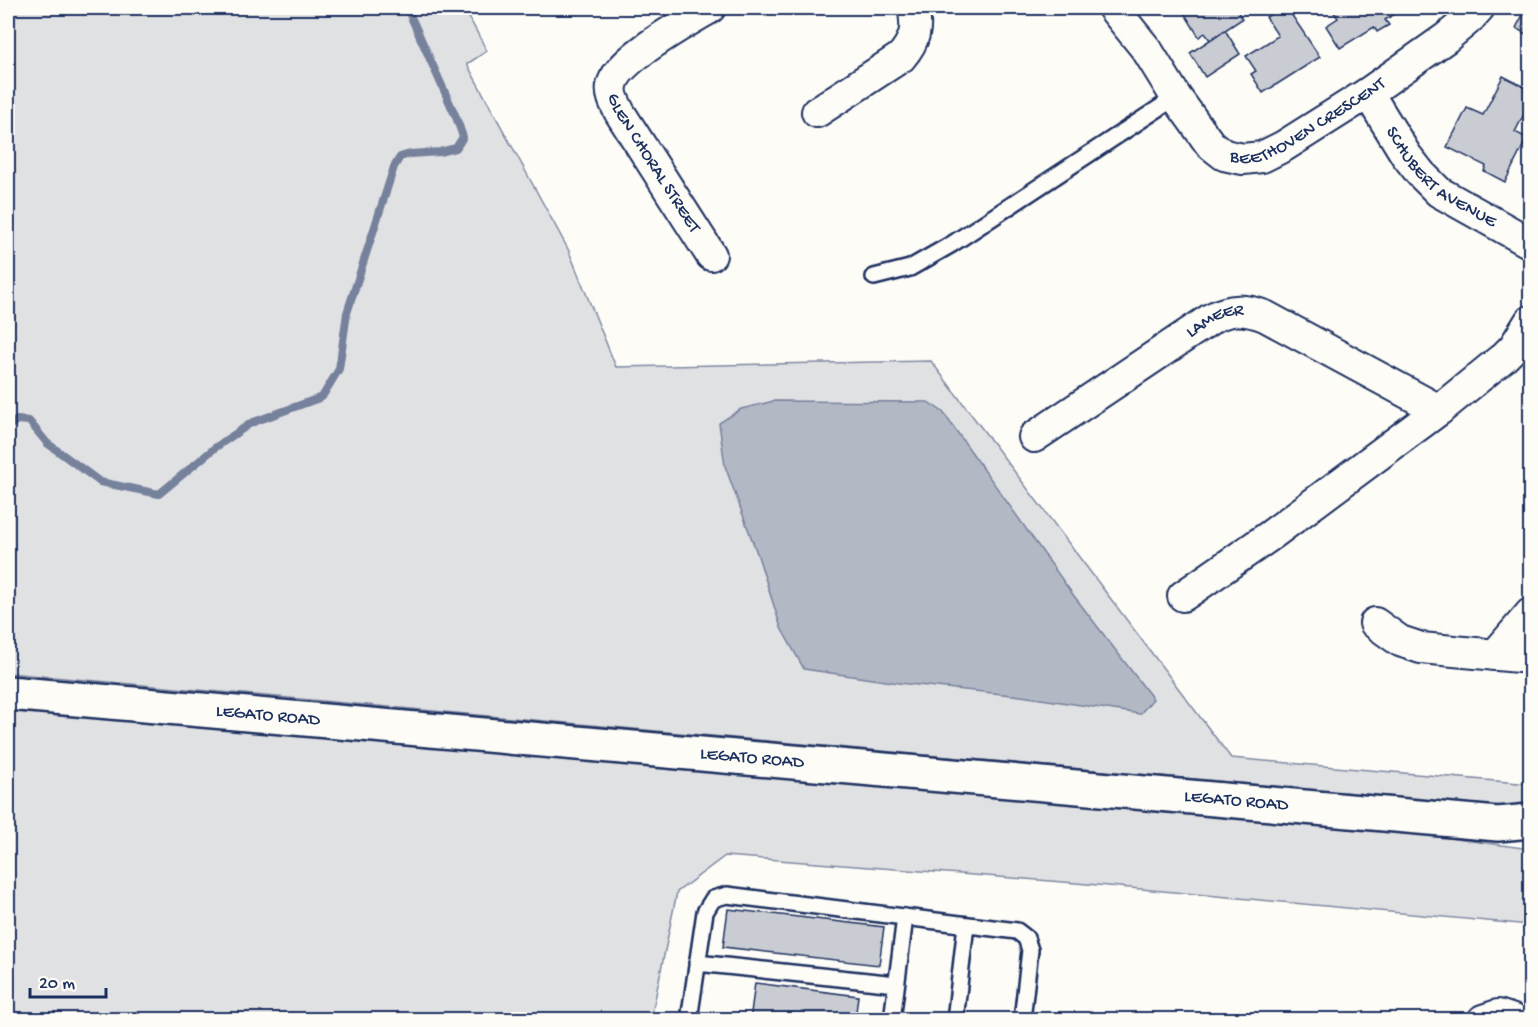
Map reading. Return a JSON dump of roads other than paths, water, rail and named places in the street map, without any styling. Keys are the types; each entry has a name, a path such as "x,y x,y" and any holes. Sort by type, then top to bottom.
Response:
{"street":[{"name":"GLEN CHORAL STREET","path":"710,8 633,58 614,78 611,88 613,99 620,113 711,255"},
{"path":"818,112 901,57 910,47 915,33 916,22 913,8"},
{"name":"BEETHOVEN CRESCENT","path":"1113,8 1147,50 1176,97 1210,144 1224,155 1243,159 1262,157 1284,146 1368,93 1446,38 1479,8"},
{"name":"SCHUBERT AVENUE","path":"1368,93 1406,155 1420,174 1439,192 1530,243"},
{"name":"LAMEER","path":"1034,437 1212,318 1236,309 1265,316 1439,410"},
{"path":"1183,596 1271,535 1439,410 1504,357 1514,347 1530,321"},
{"path":"1495,655 1530,614"},
{"path":"1375,623 1400,641 1421,648 1530,658"},
{"name":"LEGATO ROAD","path":"8,693 1498,824 1530,821"},
{"name":"LEGATO ROAD","path":"1498,824 1521,836 1530,837"},
{"path":"1483,1020 1498,1015 1513,1020"}],"lane":[{"path":"874,277 910,268 952,244 1176,97"},
{"path":"689,1020 707,905 720,896 727,895 1017,931 1026,938 1029,950 1022,1020"},
{"path":"892,1020 904,917"},
{"path":"955,1020 966,925"},
{"path":"697,963 896,984"}],"waterway":[{"path":"8,427 17,420 29,421 47,443 100,482 159,494 216,447 251,423 322,397 339,369 347,313 394,167 400,157 456,148 463,137 407,8"}]}
